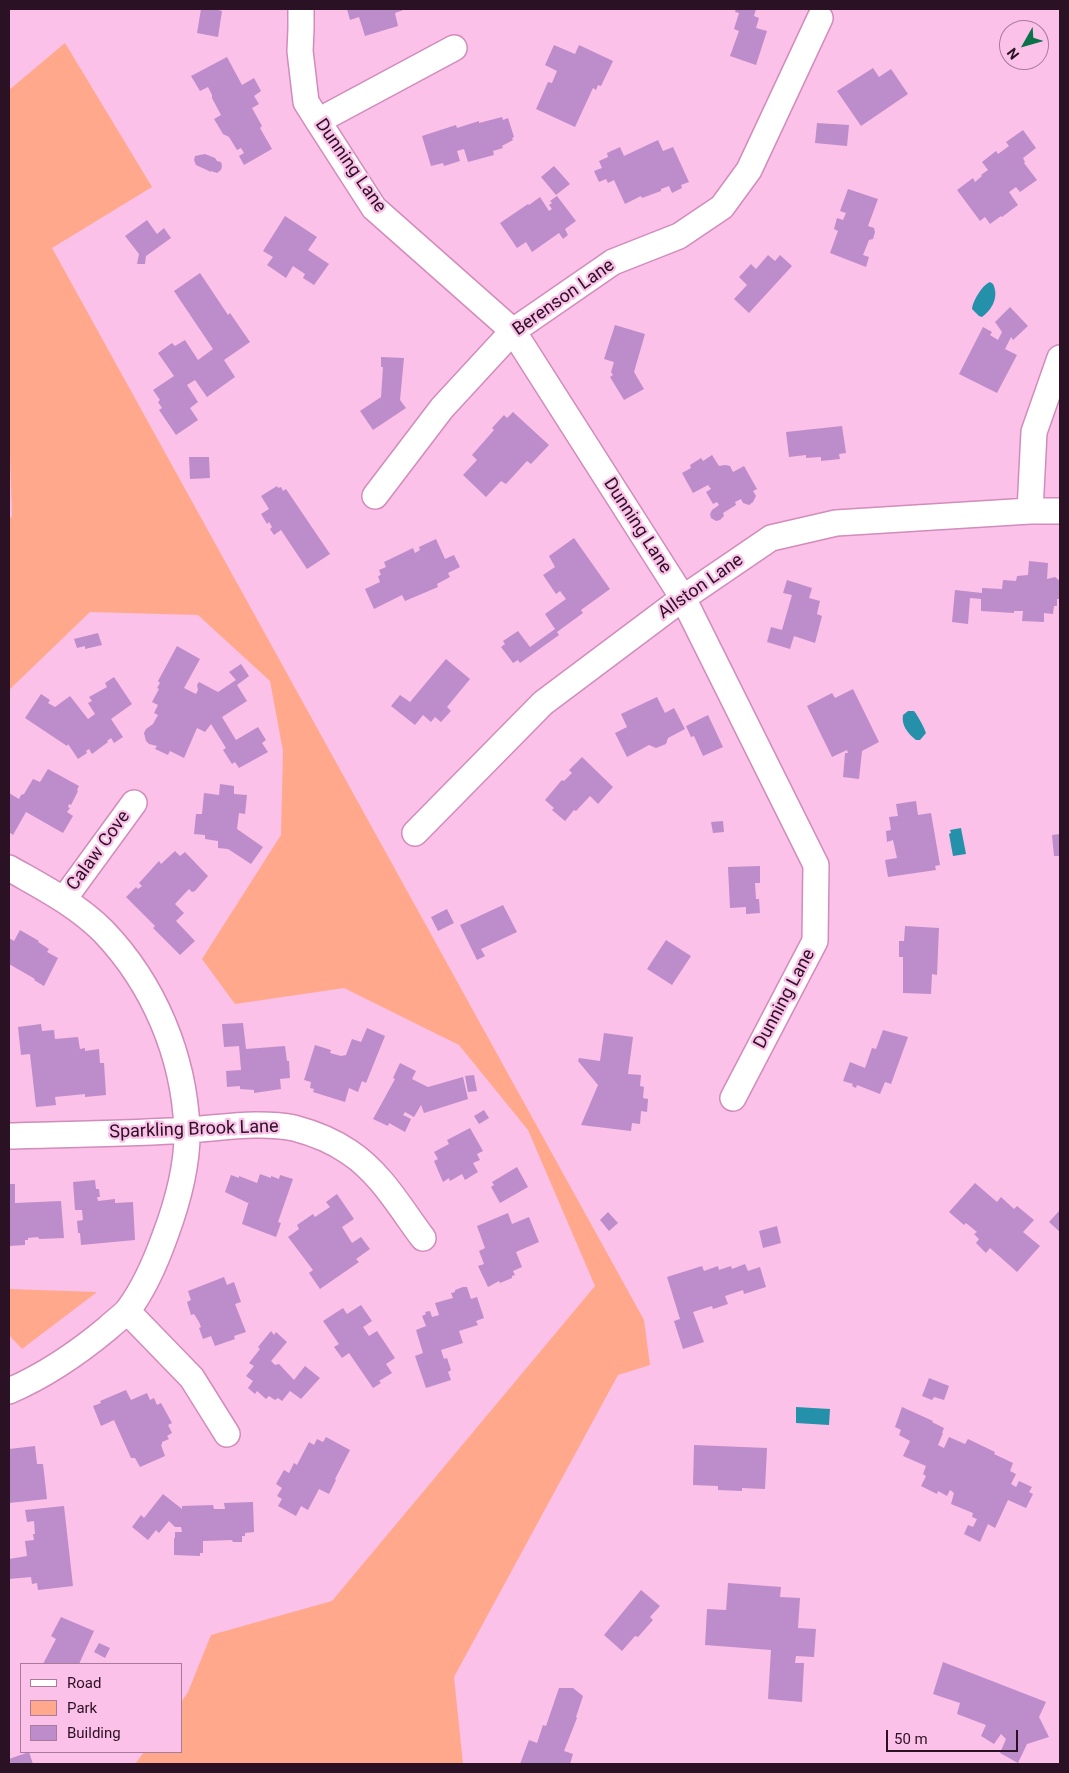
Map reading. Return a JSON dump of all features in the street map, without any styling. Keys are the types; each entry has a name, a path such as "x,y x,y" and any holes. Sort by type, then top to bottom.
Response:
{"street":[{"name":"Dunning Lane","path":"301,9 300,51 306,102 374,208 513,332 683,598 816,865 815,941 732,1098"},
{"name":"Berenson Lane","path":"374,496 442,408 513,332 613,262 679,236 722,207 749,170 820,18"},
{"path":"318,121 454,48"},
{"path":"1030,510 1034,432 1060,358"},
{"name":"Allston Lane","path":"415,833 543,703 683,598 771,538 836,523 1030,510 1060,511"},
{"name":"Calaw Cove","path":"64,899 134,802"},
{"path":"9,868 64,899 76,908 103,931 143,982 160,1013 177,1060 187,1130 183,1172 173,1213 159,1252 143,1285 127,1311 91,1342 52,1368 9,1390"},
{"name":"Sparkling Brook Lane","path":"9,1136 187,1130 251,1125 294,1128 326,1139 350,1152 373,1172 423,1238"},
{"path":"127,1311 192,1378 227,1434"}],"green space":[{"path":"65,43 152,187 52,248 644,1320 650,1365 618,1375 454,1677 463,1764 135,1764 143,1753 182,1753 182,1701 188,1692 211,1635 332,1601 595,1286 528,1130 459,1045 344,988 235,1004 202,959 281,835 283,751 270,681 198,615 90,612 9,690 9,521 12,515 9,422 9,90"},
{"path":"9,1289 97,1292 22,1349 9,1335"}],"water":[{"path":"990,282 995,289 995,298 992,306 982,317 972,309 981,290"},
{"path":"908,711 914,711 926,733 920,740 916,740 910,735 903,722 903,715"},
{"path":"961,828 966,854 953,856 950,830"},
{"path":"796,1407 830,1409 829,1425 796,1423"}],"building":[{"path":"201,9 222,11 218,37 197,33"},
{"path":"347,9 406,9 395,13 398,26 365,36 359,17 350,20"},
{"path":"736,9 756,9 754,16 759,18 756,28 767,31 756,65 730,56 739,31 734,29 739,13 735,12"},
{"path":"554,45 575,54 579,45 613,61 601,86 598,85 596,90 593,88 575,127 536,109 548,82 552,83 557,71 545,65"},
{"path":"227,57 242,85 254,78 261,91 254,96 259,104 252,108 262,126 260,128 272,149 244,165 239,156 244,153 241,148 237,150 229,137 223,134 214,119 221,115 208,87 200,91 191,76"},
{"path":"873,68 879,77 891,69 908,94 861,126 837,91"},
{"path":"502,117 503,120 508,118 514,137 512,138 513,140 502,146 503,148 493,151 494,155 468,162 464,149 457,151 460,161 444,166 443,163 431,166 422,136 456,125 457,128 479,121 479,123"},
{"path":"817,123 849,125 847,146 815,143"},
{"path":"1023,130 1036,148 1023,158 1024,163 1037,180 1020,192 1016,187 1009,192 1018,205 1002,217 990,224 985,217 980,221 957,190 973,178 975,182 982,176 988,170 982,162 996,151 998,154 1009,146 1006,142"},
{"path":"658,140 663,151 673,147 689,182 681,185 682,188 672,193 669,186 661,189 661,191 642,198 641,196 625,204 614,180 608,183 606,179 599,182 594,171 602,168 599,161 608,157 607,153 620,147 624,156"},
{"path":"205,154 221,162 221,170 217,173 211,172 196,165 195,156"},
{"path":"554,166 570,184 556,195 541,177"},
{"path":"848,189 878,199 868,226 874,228 875,232 873,239 869,240 863,255 869,257 866,267 830,253 838,231 834,229 837,218 843,220 846,213 840,211"},
{"path":"557,196 576,221 565,229 568,235 563,239 559,233 532,252 526,242 517,248 500,223 540,197 549,211 552,209 549,205 552,203 550,201"},
{"path":"285,216 317,237 308,250 329,264 314,285 303,278 305,274 293,266 286,278 267,265 273,257 263,251"},
{"path":"147,220 157,234 164,228 171,238 146,256 145,264 137,264 139,254 125,236"},
{"path":"768,255 775,261 780,255 792,266 749,313 734,299 747,285 739,277 751,264 756,269"},
{"path":"200,273 228,315 230,313 250,342 224,360 235,377 207,397 195,380 187,385 198,402 190,408 198,420 176,435 159,410 162,408 158,402 160,400 153,390 174,376 158,353 172,343 175,346 185,340 198,360 213,349 174,291"},
{"path":"1010,307 1028,326 1013,340 1011,337 1005,349 1017,355 997,393 959,374 983,327 992,332 990,335 998,340 1002,332 995,322"},
{"path":"615,325 645,334 634,372 644,389 624,400 610,377 613,375 611,372 614,362 604,359"},
{"path":"381,357 404,358 400,400 406,408 373,430 360,411 381,397 383,367 381,367"},
{"path":"513,412 549,445 531,464 527,461 506,484 501,481 486,497 463,475 477,460 472,455 494,430 492,428 504,415 507,418"},
{"path":"842,426 846,453 839,454 840,459 821,461 821,457 806,458 806,455 789,457 786,432"},
{"path":"712,455 719,466 730,466 733,472 744,466 757,489 753,491 756,496 753,502 749,505 743,503 741,499 735,502 736,505 723,513 724,516 716,521 711,518 710,514 719,505 717,502 713,504 706,492 711,489 708,485 693,493 682,473 691,468 690,465 701,458 703,461"},
{"path":"189,457 209,457 210,478 190,479"},
{"path":"277,486 278,488 281,487 283,491 286,489 330,554 307,569 281,530 274,535 270,529 272,527 269,522 267,524 261,514 269,509 261,496"},
{"path":"574,538 610,589 581,610 583,613 557,632 559,635 520,663 518,660 513,663 501,647 505,644 503,641 518,631 530,647 555,629 545,614 566,599 560,591 556,594 543,575 555,567 549,556"},
{"path":"436,539 445,559 454,555 460,567 448,573 450,577 437,584 438,587 405,601 402,595 374,609 365,589 380,582 378,576 381,575 379,570 386,567 384,562 413,548 415,553 420,550 419,547"},
{"path":"1029,561 1048,563 1047,579 1055,577 1060,581 1060,599 1057,599 1057,606 1054,606 1053,614 1044,613 1044,622 1022,621 1023,611 1014,611 1014,613 981,611 981,599 970,598 968,624 952,622 955,590 982,593 982,588 1002,589 1003,580 1016,581 1017,576 1028,575"},
{"path":"787,580 812,588 809,598 820,601 817,614 822,616 815,643 794,636 790,649 767,642 771,627 782,630 792,595 783,593"},
{"path":"98,633 102,645 85,649 85,646 77,648 74,639"},
{"path":"177,646 200,659 184,688 196,694 199,682 218,692 236,680 229,672 241,664 249,676 237,685 247,701 222,717 236,740 258,727 266,740 262,743 268,752 239,768 235,762 232,764 223,750 226,748 211,724 205,732 197,728 184,758 170,751 168,755 155,749 157,746 146,741 144,733 153,724 158,715 154,713 158,705 152,702 159,689 157,688 160,683 158,681"},
{"path":"446,659 470,679 447,707 451,711 441,722 435,717 431,722 423,715 415,725 391,706 400,695 410,702"},
{"path":"114,677 132,704 111,719 123,737 114,743 111,738 92,754 89,749 86,751 87,753 78,759 68,744 67,746 25,718 41,694 50,700 48,703 55,707 70,696 88,719 95,714 88,703 92,701 89,697 107,687 105,683"},
{"path":"853,689 879,742 862,751 859,779 843,777 845,753 848,753 847,750 832,757 807,706 832,693 835,698"},
{"path":"657,697 665,713 674,708 685,729 668,738 666,744 656,748 649,745 627,757 615,733 627,727 621,714"},
{"path":"708,715 723,747 703,756 694,736 691,737 686,726"},
{"path":"582,757 613,787 598,804 590,796 565,821 552,810 554,808 545,800 562,780 564,781 572,773 569,770"},
{"path":"48,769 79,786 71,805 69,804 68,807 70,808 67,812 73,816 63,833 26,812 13,835 9,832 9,793 19,799 33,779 40,782"},
{"path":"220,784 234,786 234,794 247,795 245,814 239,813 237,829 263,847 251,864 228,849 218,848 218,841 205,839 205,835 194,834 196,814 202,814 204,793 219,795"},
{"path":"916,801 918,815 931,813 940,865 935,866 936,870 888,877 885,860 897,858 893,840 887,842 886,831 891,830 889,817 898,816 896,804"},
{"path":"723,821 724,832 713,833 711,822"},
{"path":"1060,834 1060,856 1054,856 1052,835"},
{"path":"175,851 180,856 185,852 208,876 195,891 192,892 189,889 175,904 184,913 176,921 195,941 180,955 126,897 136,887 138,889 142,886 139,883 159,861 161,864"},
{"path":"760,866 760,883 755,883 756,899 759,899 760,913 746,914 746,907 730,908 728,867"},
{"path":"503,905 517,932 481,949 485,956 477,960 460,925"},
{"path":"447,909 454,923 438,931 431,917"},
{"path":"905,926 939,928 937,975 932,974 931,994 903,993 903,957 899,957 899,941 904,941"},
{"path":"20,930 39,941 49,949 47,952 58,958 44,986 9,964 9,938 14,941"},
{"path":"666,940 691,956 672,985 647,969"},
{"path":"243,1023 246,1049 285,1046 287,1061 289,1061 290,1078 280,1079 281,1089 254,1093 254,1090 240,1089 240,1086 227,1087 226,1071 241,1070 239,1046 224,1047 222,1024"},
{"path":"41,1024 42,1031 54,1030 55,1039 78,1037 80,1049 85,1048 85,1051 99,1049 100,1063 104,1063 106,1095 85,1097 85,1094 55,1097 56,1105 36,1107 30,1054 21,1055 18,1027"},
{"path":"367,1028 385,1036 366,1083 362,1081 358,1092 349,1088 345,1102 313,1092 314,1089 310,1088 311,1082 304,1080 315,1045 331,1050 330,1053 341,1056 346,1055 352,1039 361,1042"},
{"path":"883,1030 908,1037 891,1084 885,1082 880,1094 857,1085 856,1088 852,1086 853,1084 843,1081 850,1062 865,1068 872,1048 876,1049"},
{"path":"604,1033 633,1037 628,1074 641,1075 640,1086 644,1087 643,1098 648,1099 647,1112 641,1111 640,1124 632,1123 631,1131 581,1125 598,1085 578,1061 579,1058 600,1061"},
{"path":"400,1063 416,1071 412,1079 428,1087 463,1077 468,1099 424,1113 421,1105 414,1117 405,1112 403,1115 411,1119 405,1132 389,1123 388,1126 373,1119 395,1079 393,1078"},
{"path":"474,1075 477,1091 468,1092 465,1076"},
{"path":"484,1110 489,1118 479,1124 474,1116"},
{"path":"470,1128 483,1151 477,1154 480,1160 473,1163 478,1172 465,1180 462,1174 450,1181 449,1178 443,1182 434,1161 438,1159 434,1152 449,1144 447,1140"},
{"path":"517,1167 528,1187 500,1203 491,1187 494,1185 492,1182"},
{"path":"260,1174 271,1178 271,1176 279,1179 280,1175 293,1179 278,1222 281,1223 276,1237 242,1224 249,1201 248,1203 225,1192 231,1175 257,1183"},
{"path":"95,1180 96,1189 99,1189 100,1197 97,1197 98,1201 115,1199 115,1203 133,1202 135,1240 81,1245 77,1221 83,1220 82,1210 75,1210 73,1182"},
{"path":"975,1183 997,1202 1001,1197 1014,1209 1017,1206 1034,1220 1023,1232 1040,1246 1017,1272 990,1248 986,1253 976,1243 979,1239 974,1234 977,1232 966,1223 964,1225 949,1212"},
{"path":"9,1184 15,1184 15,1203 61,1201 64,1238 28,1238 28,1240 25,1240 25,1245 9,1246"},
{"path":"337,1194 354,1219 342,1227 352,1243 361,1237 370,1249 356,1259 359,1262 320,1289 309,1273 313,1270 288,1237 299,1229 297,1225 313,1214 315,1217 330,1207 326,1202"},
{"path":"1060,1210 1060,1232 1049,1222"},
{"path":"608,1212 618,1223 609,1231 600,1220"},
{"path":"508,1213 512,1224 529,1217 539,1242 516,1252 522,1267 513,1271 515,1275 512,1278 500,1283 499,1281 488,1287 478,1266 484,1264 479,1251 485,1248 477,1226"},
{"path":"777,1226 781,1243 763,1248 759,1231"},
{"path":"745,1264 748,1271 760,1267 766,1287 744,1294 743,1290 725,1296 728,1304 713,1309 712,1306 693,1312 704,1342 683,1349 674,1321 680,1319 667,1277 702,1266 704,1271 718,1266 719,1270 731,1266 732,1269"},
{"path":"224,1277 227,1285 234,1282 241,1302 235,1304 246,1332 234,1336 235,1339 215,1346 211,1336 203,1339 199,1322 194,1314 191,1315 187,1302 191,1300 188,1291"},
{"path":"467,1287 471,1299 477,1297 484,1318 476,1321 478,1325 459,1331 463,1343 441,1350 444,1359 447,1358 451,1370 448,1372 451,1380 426,1388 415,1356 423,1353 416,1330 426,1326 422,1316 426,1314 425,1312 430,1311 432,1317 439,1315 435,1303 453,1298 451,1293"},
{"path":"361,1305 372,1321 363,1327 369,1336 377,1331 395,1358 386,1364 392,1373 379,1381 381,1383 373,1388 349,1353 342,1358 334,1347 339,1344 323,1321 343,1308 347,1314"},
{"path":"271,1331 274,1335 276,1332 287,1342 271,1361 275,1365 279,1364 294,1380 305,1366 320,1378 301,1399 290,1391 282,1401 278,1398 275,1400 269,1396 266,1399 257,1391 255,1394 248,1388 253,1381 246,1376 254,1366 249,1363 260,1349 258,1347"},
{"path":"929,1378 949,1386 944,1400 934,1397 932,1400 922,1396"},
{"path":"126,1390 131,1400 147,1393 150,1400 154,1398 157,1405 161,1403 172,1423 168,1425 172,1433 167,1436 169,1439 162,1442 161,1445 165,1456 140,1467 135,1458 131,1458 114,1420 101,1426 93,1406"},
{"path":"902,1407 944,1428 938,1445 944,1448 949,1437 965,1444 968,1439 1013,1463 1010,1471 1016,1474 1011,1484 1016,1487 1019,1481 1032,1487 1029,1492 1033,1494 1026,1508 1008,1500 995,1528 988,1524 980,1542 964,1534 968,1525 973,1527 977,1519 972,1517 973,1513 951,1504 954,1493 950,1490 947,1496 938,1491 937,1494 921,1486 926,1476 923,1474 926,1466 903,1456 910,1441 899,1435 901,1430 895,1427"},
{"path":"326,1437 350,1450 329,1494 319,1489 308,1510 301,1506 296,1516 278,1506 282,1499 277,1496 282,1488 276,1484 284,1470 289,1473 294,1463 297,1465 309,1442 314,1445 317,1439 323,1442"},
{"path":"694,1445 767,1448 765,1489 742,1488 742,1491 718,1490 718,1486 693,1485"},
{"path":"35,1446 37,1464 43,1464 47,1499 9,1503 9,1449"},
{"path":"163,1494 182,1509 182,1506 213,1505 214,1509 225,1509 224,1503 253,1502 254,1532 245,1533 245,1536 242,1536 242,1542 233,1542 232,1540 203,1541 203,1553 200,1553 200,1556 174,1555 175,1532 182,1532 181,1527 175,1527 169,1521 159,1533 156,1530 148,1540 132,1527 141,1515 144,1518"},
{"path":"64,1506 73,1586 38,1590 37,1583 32,1584 31,1577 9,1579 9,1559 27,1556 25,1541 34,1540 34,1521 27,1522 25,1510"},
{"path":"728,1583 781,1587 780,1597 800,1598 798,1628 816,1629 814,1657 796,1656 795,1663 804,1663 802,1702 768,1699 771,1650 705,1645 707,1609 726,1610"},
{"path":"641,1590 660,1606 650,1617 653,1620 622,1651 604,1635"},
{"path":"61,1617 94,1631 79,1663 44,1663 56,1639 51,1636"},
{"path":"99,1643 110,1648 105,1658 94,1652"},
{"path":"943,1662 1046,1702 1039,1717 1049,1737 1027,1744 1018,1763 1000,1753 1006,1739 1001,1734 994,1744 981,1736 986,1725 957,1714 960,1703 933,1694"},
{"path":"559,1688 573,1688 583,1696 577,1718 564,1751 573,1754 570,1764 520,1764 529,1740 537,1743 543,1725 546,1726"},
{"path":"29,1753 33,1764 11,1764 9,1759"}]}
